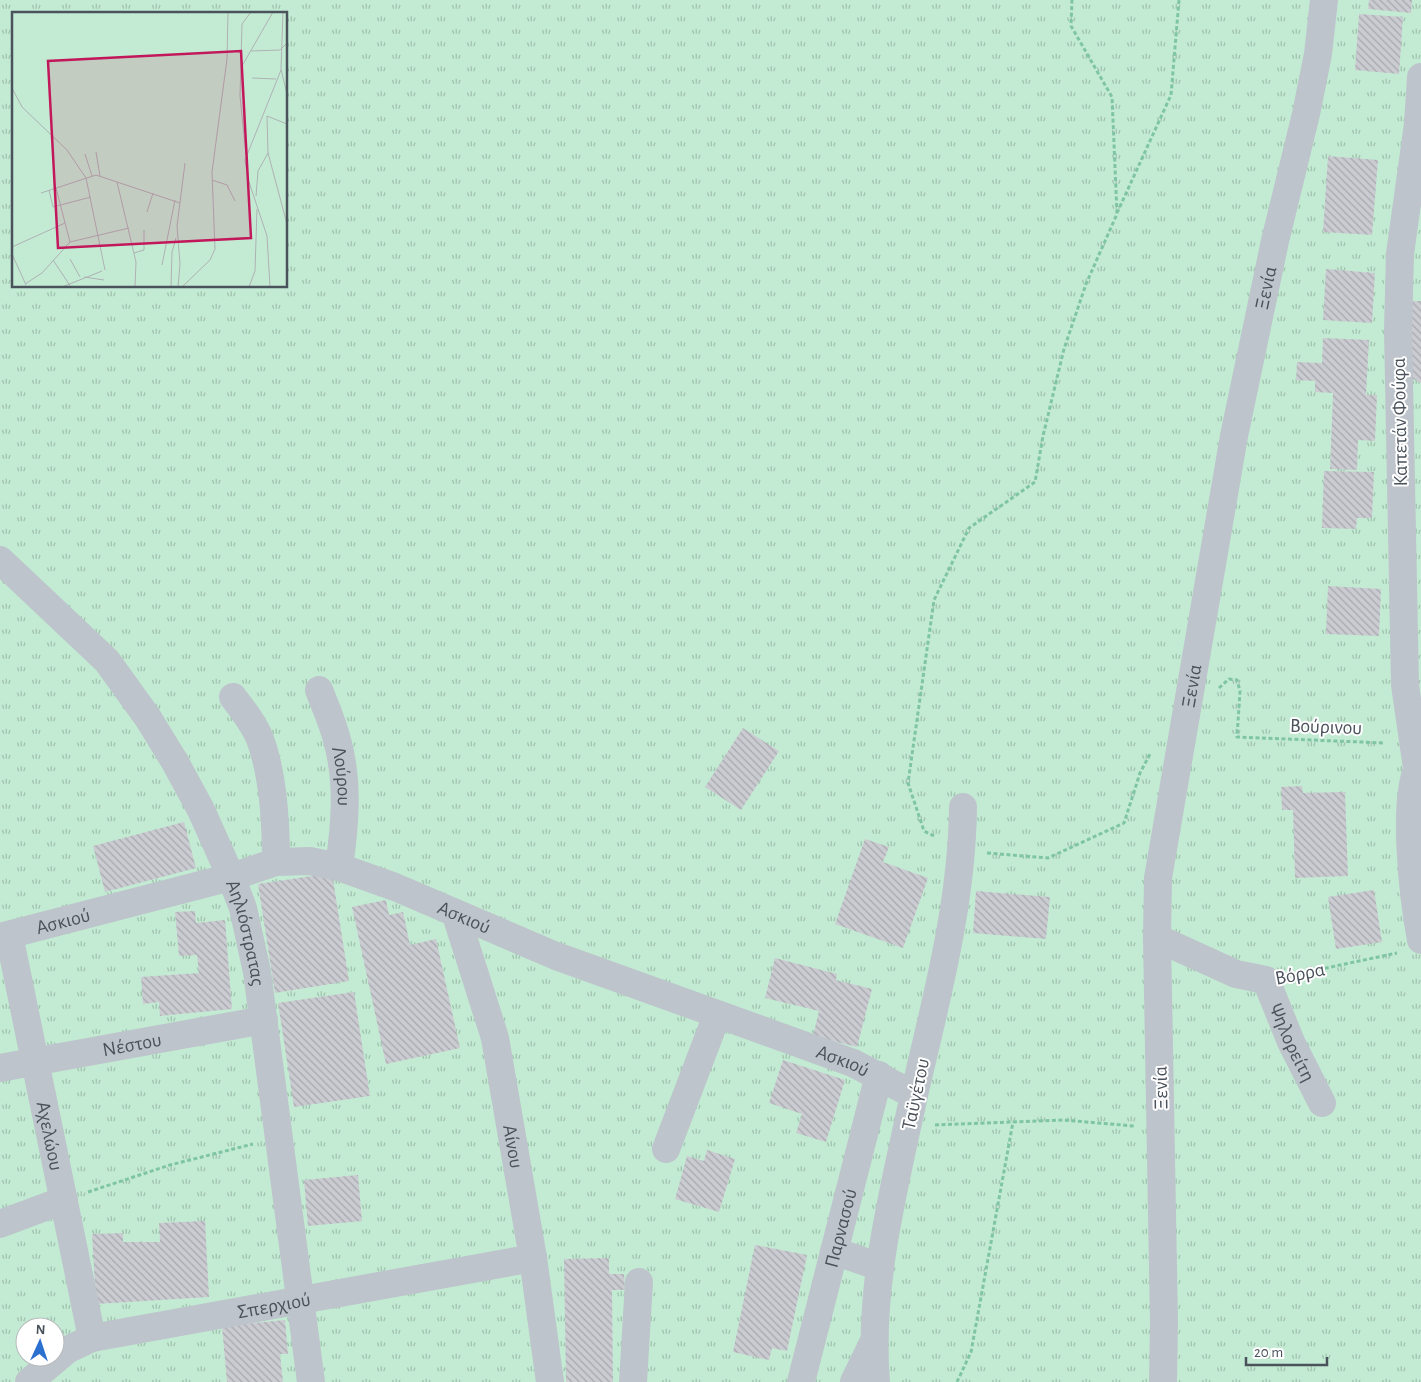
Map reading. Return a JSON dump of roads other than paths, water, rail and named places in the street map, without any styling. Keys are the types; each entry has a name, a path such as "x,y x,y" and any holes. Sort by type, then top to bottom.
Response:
{"street":[{"name":"Ξενία","path":"1163,1382 1165,1370 1156,938 1158,878 1181,735 1234,436 1277,232 1306,114 1318,54 1324,0"},
{"name":"Καπετάν Φούφα","path":"1412,946 1410,839 1411,808 1417,758 1405,684 1398,330 1400,254 1419,121 1421,77"},
{"name":"Αηλιόστρατας","path":"0,560 107,661 125,684 175,762 201,810 243,908 264,1020 311,1382"},
{"name":"Λούρου","path":"319,690 337,740 344,772 343,837 339,867"},
{"path":"233,697 249,719 260,740 276,818 276,862"},
{"name":"Ταϋγέτου","path":"876,1382 873,1343 880,1266 907,1126 955,916 963,848 963,807"},
{"name":"Ασκιού","path":"4,936 231,877 276,862 310,860 339,867 395,887 456,915 556,956 853,1063 914,1095"},
{"name":"Αίνου","path":"456,915 495,1038 533,1258 550,1382"},
{"name":"Αχελώου","path":"4,936 35,1061 92,1338"},
{"name":"Βόρρα","path":"1156,938 1236,974 1266,980"},
{"name":"Ψηλορείτη","path":"1266,980 1291,1042 1322,1103"},
{"path":"666,1149 717,1015"},
{"name":"Νέστου","path":"0,1068 264,1020"},
{"name":"Παρνασού","path":"801,1382 879,1075"},
{"path":"0,1224 64,1200"},
{"path":"834,1252 880,1266"},
{"name":"Σπερχιού","path":"29,1382 67,1350 92,1338 533,1258"},
{"path":"634,1382 640,1282"},
{"path":"854,1382 873,1343"}]}
